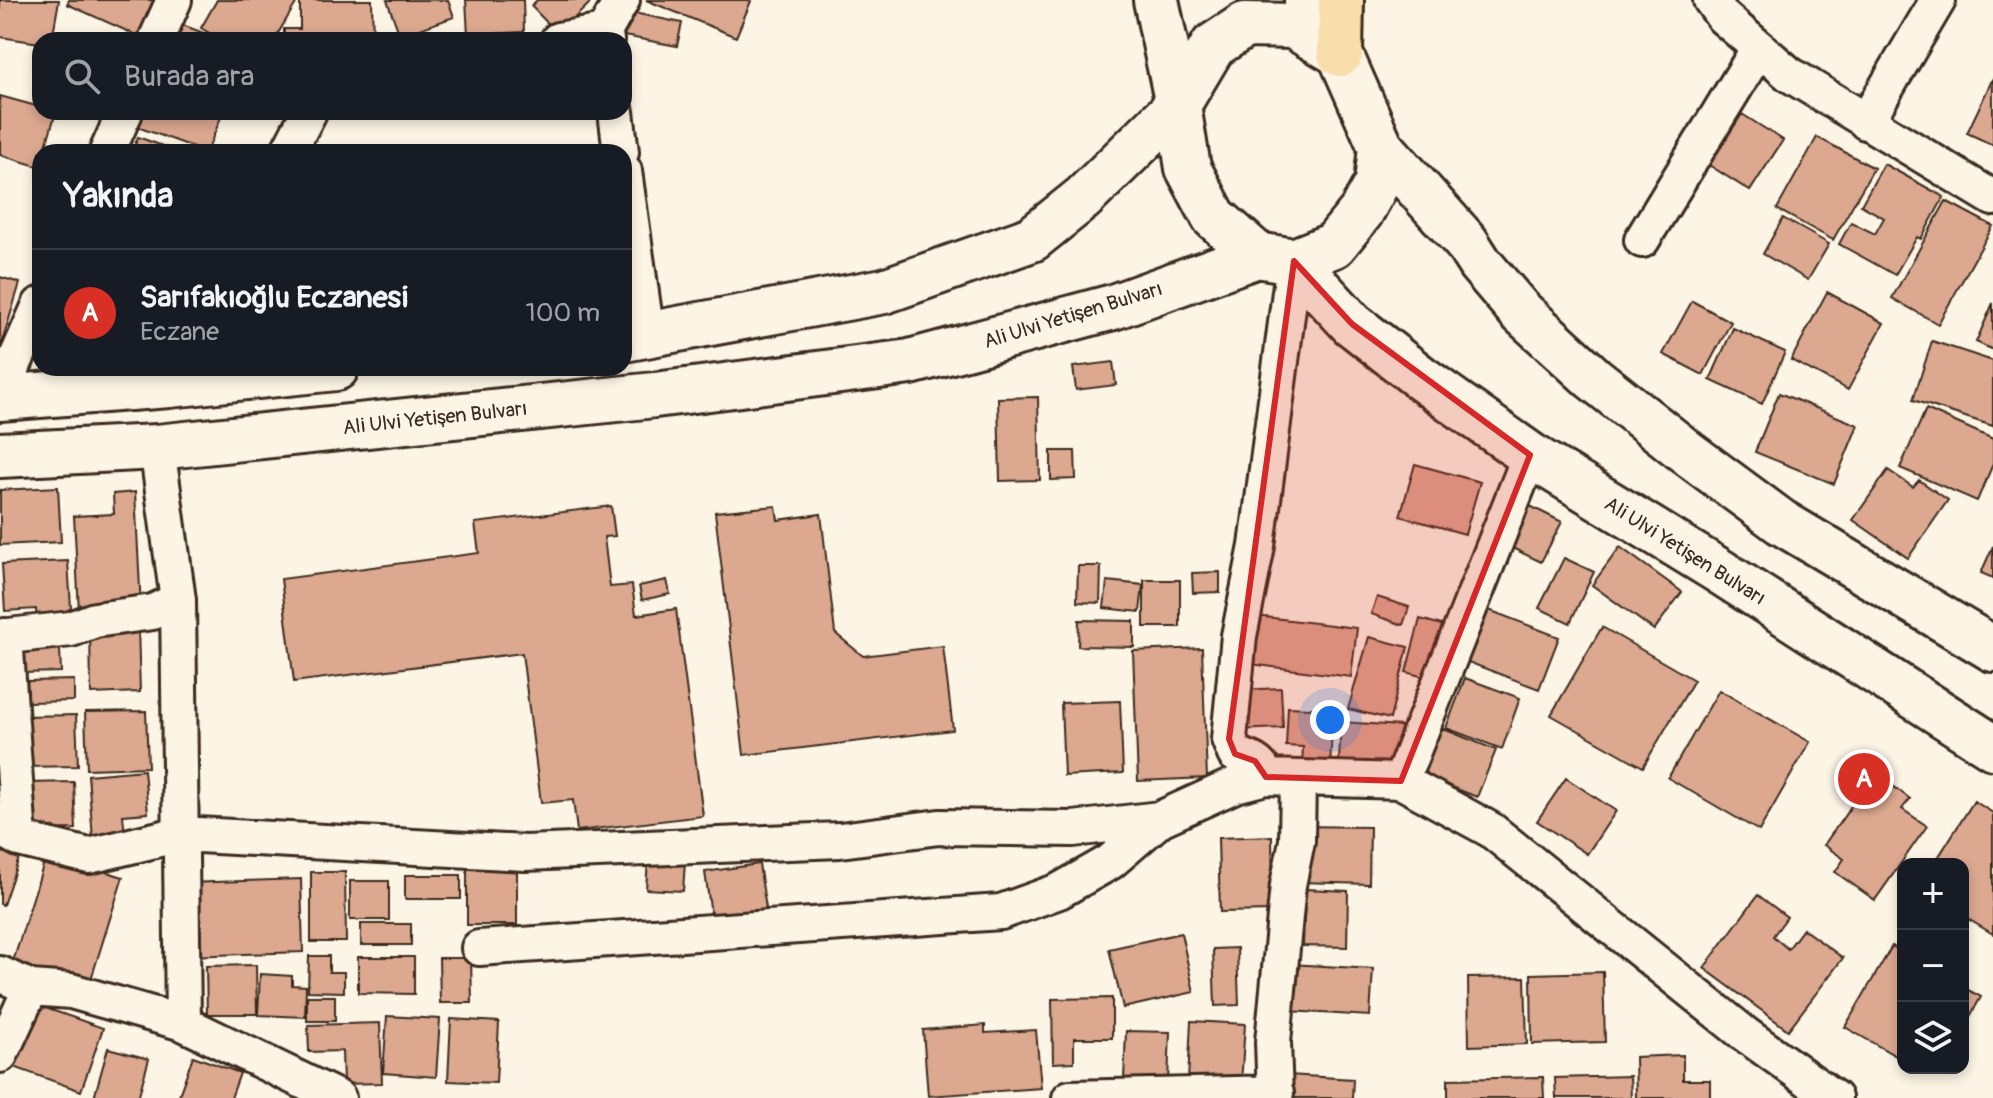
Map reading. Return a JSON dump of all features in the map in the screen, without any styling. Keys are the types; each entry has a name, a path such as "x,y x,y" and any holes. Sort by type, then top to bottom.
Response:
{"main road":[{"path":"1156,0 1188,168 1214,217 1276,258 1334,245 1361,212 1377,183 1381,147"},
{"path":"1307,0 1340,54 1381,147 1466,242 1480,264 1520,311 1593,378 1781,522 1993,649"},
{"path":"1340,54 1341,0"},
{"path":"636,337 884,291 1032,239 1083,198 1178,105 1213,46 1245,25 1293,26 1340,54"},
{"name":"Ali Ulvi Yetişen Bulvarı","path":"0,455 157,447 655,395 910,362 1113,307 1276,258 1421,378 1530,455 1716,569 1993,747"},
{"path":"0,397 174,376"}],"street":[{"path":"160,32 174,0"},
{"path":"607,32 622,0"},
{"path":"1711,0 1723,17 1789,74 1993,198"},
{"path":"1866,122 1938,0"},
{"path":"1642,240 1759,48"},
{"path":"111,144 121,120"},
{"path":"292,144 305,120"},
{"path":"617,120 620,144"},
{"path":"1070,1098 1276,1096 1273,1042 1288,885 1297,841 1282,778 1255,761 1235,754 1229,739 1239,636 1257,546 1276,258"},
{"path":"632,282 636,337"},
{"path":"0,397 32,323"},
{"path":"157,447 178,600 183,1023"},
{"path":"1401,781 1530,455"},
{"path":"178,600 153,612 95,620 71,629 2,636 9,834 89,856 180,834 525,853 840,840 939,827 1073,829 1160,819"},
{"path":"479,948 1001,912 1059,891 1110,862 1160,819 1235,785 1282,778 1401,781 1491,830 1746,1035 1834,1098"},
{"path":"0,974 31,988 71,991 183,1023 338,1098"},
{"path":"0,1055 31,988"}],"highlighted area":[{"path":"1294,261 1352,324 1530,455 1401,781 1266,777 1255,761 1235,754 1229,739"}],"building":[{"path":"0,0 59,0 53,32 32,32 32,42 0,37"},
{"path":"69,0 157,0 142,32 129,32 67,4"},
{"path":"217,0 298,0 279,32 208,32 201,28"},
{"path":"300,0 372,0 373,32 284,32 284,29 300,29"},
{"path":"387,0 448,0 454,17 411,32 399,32"},
{"path":"466,0 523,0 524,32 468,32"},
{"path":"537,0 593,0 560,32 556,32 531,6"},
{"path":"646,0 748,0 751,1 736,37"},
{"path":"629,12 682,23 677,46 632,38 632,32 625,32"},
{"path":"172,21 201,32 168,32"},
{"path":"1993,78 1993,145 1967,133"},
{"path":"0,96 32,105 32,120 54,120 46,144 32,144 32,165 0,155"},
{"path":"1742,114 1783,140 1750,191 1709,165"},
{"path":"127,120 220,120 210,144 185,144 126,123"},
{"path":"138,137 157,144 135,144"},
{"path":"1817,137 1874,168 1833,240 1777,209"},
{"path":"1884,164 1944,197 1921,239 1917,237 1895,275 1839,244 1851,222 1875,234 1884,218 1861,205"},
{"path":"1946,201 1993,226 1938,324 1892,298"},
{"path":"1783,218 1829,244 1808,280 1763,254"},
{"path":"0,277 20,283 0,349"},
{"path":"1827,292 1884,323 1848,390 1791,360"},
{"path":"1692,301 1731,322 1703,375 1663,354"},
{"path":"1993,303 1993,350 1976,342"},
{"path":"1733,328 1785,352 1762,404 1710,380"},
{"path":"1932,341 1993,361 1993,426 1913,400"},
{"path":"1113,362 1116,385 1076,390 1073,367"},
{"path":"1779,393 1858,425 1834,484 1755,452"},
{"path":"1038,397 1040,480 1000,481 998,398"},
{"path":"1926,409 1993,439 1993,464 1977,501 1900,468"},
{"path":"1051,451 1075,451 1076,479 1051,480"},
{"path":"1415,464 1480,482 1465,534 1400,516"},
{"path":"1888,470 1913,487 1919,480 1948,500 1908,558 1853,520"},
{"path":"58,487 61,542 0,545 0,490"},
{"path":"135,492 141,608 79,611 74,516 114,514 113,494"},
{"path":"1524,503 1562,522 1541,562 1504,544"},
{"path":"611,506 615,536 604,537 610,587 632,585 636,615 676,609 703,816 577,831 573,800 541,803 522,653 294,682 281,579 479,553 475,523"},
{"path":"776,506 778,520 821,514 835,633 863,656 943,646 953,730 744,755 715,512"},
{"path":"1993,546 1993,578 1981,573"},
{"path":"1620,547 1682,592 1654,630 1592,585"},
{"path":"1564,558 1594,572 1570,623 1539,608"},
{"path":"68,561 72,624 37,626 36,609 5,611 2,564"},
{"path":"1078,566 1101,566 1100,603 1077,602"},
{"path":"1220,572 1220,592 1193,593 1192,573"},
{"path":"667,580 670,594 642,600 639,586"},
{"path":"1144,580 1180,580 1180,627 1144,627"},
{"path":"1107,581 1143,585 1140,612 1104,608"},
{"path":"1377,597 1409,607 1403,625 1371,614"},
{"path":"1481,607 1559,637 1539,689 1460,659"},
{"path":"1256,616 1357,628 1351,677 1250,664"},
{"path":"1420,619 1449,627 1435,680 1406,672"},
{"path":"1079,620 1134,621 1134,647 1078,646"},
{"path":"138,626 140,692 91,694 90,627"},
{"path":"1602,627 1694,680 1643,767 1551,715"},
{"path":"1369,637 1408,647 1390,719 1348,709"},
{"path":"1202,648 1207,778 1138,781 1133,651"},
{"path":"60,649 61,672 22,673 21,650"},
{"path":"1465,678 1520,698 1502,749 1446,728"},
{"path":"74,680 74,701 28,702 27,681"},
{"path":"1281,688 1283,728 1240,730 1238,690"},
{"path":"1719,690 1810,742 1759,831 1668,778"},
{"path":"1120,701 1123,773 1064,776 1061,703"},
{"path":"1288,707 1333,709 1330,768 1302,766 1303,747 1286,746"},
{"path":"146,711 148,767 87,769 85,712"},
{"path":"76,715 78,766 25,767 24,716"},
{"path":"1341,722 1401,726 1399,764 1339,761"},
{"path":"1441,728 1496,750 1477,797 1421,775"},
{"path":"144,770 148,813 123,815 125,836 93,839 88,775"},
{"path":"1566,778 1616,811 1587,854 1537,821"},
{"path":"74,782 76,829 29,830 27,783"},
{"path":"1868,782 1887,795 1893,786 1910,799 1902,809 1927,826 1905,858 1897,858 1897,869 1875,900 1835,872 1844,859 1824,845"},
{"path":"1974,801 1993,813 1993,934 1969,920 1969,858 1938,858"},
{"path":"1300,826 1370,827 1369,884 1299,882"},
{"path":"1272,836 1273,911 1220,912 1218,838"},
{"path":"0,851 19,858 3,905 0,904"},
{"path":"47,853 123,877 88,989 12,965"},
{"path":"648,860 685,862 683,891 646,889"},
{"path":"759,864 768,921 713,929 705,872"},
{"path":"467,867 517,867 517,925 467,925"},
{"path":"311,872 345,872 346,942 311,942"},
{"path":"405,875 461,875 461,899 405,899"},
{"path":"301,879 303,952 188,956 186,883"},
{"path":"350,881 389,881 389,920 350,920"},
{"path":"1305,889 1348,891 1347,947 1303,946"},
{"path":"1758,895 1787,917 1773,936 1788,949 1803,929 1843,958 1788,1030 1704,968"},
{"path":"361,924 411,924 411,945 361,945"},
{"path":"1181,933 1194,992 1123,1008 1109,949"},
{"path":"1892,946 1897,949 1897,1057 1845,1027"},
{"path":"1237,948 1239,1005 1215,1006 1213,949"},
{"path":"309,956 329,956 329,972 344,972 344,992 308,991"},
{"path":"358,957 414,957 414,994 358,993"},
{"path":"439,958 471,958 472,1003 440,1003"},
{"path":"1290,964 1373,969 1370,1016 1288,1011"},
{"path":"256,965 257,1014 207,1014 206,966"},
{"path":"1603,972 1605,1042 1532,1044 1531,974"},
{"path":"260,974 292,976 292,985 306,986 305,1017 258,1015"},
{"path":"1525,977 1527,1044 1469,1046 1468,978"},
{"path":"1969,990 1981,997 1969,1018"},
{"path":"307,996 335,996 335,1021 307,1021"},
{"path":"1112,998 1112,1038 1074,1038 1074,1062 1053,1063 1052,999"},
{"path":"34,1004 103,1028 81,1091 11,1066"},
{"path":"387,1016 440,1019 436,1077 383,1073"},
{"path":"451,1019 499,1022 496,1083 448,1081"},
{"path":"1191,1021 1245,1024 1241,1084 1188,1081"},
{"path":"380,1023 382,1083 343,1084 342,1051 309,1052 308,1025"},
{"path":"985,1025 985,1033 1036,1030 1041,1088 928,1096 923,1030"},
{"path":"1126,1031 1170,1032 1168,1082 1124,1080"},
{"path":"108,1048 149,1059 138,1098 94,1098"},
{"path":"1683,1055 1683,1080 1710,1080 1710,1098 1636,1098 1635,1057"},
{"path":"193,1056 240,1073 231,1098 178,1098"},
{"path":"1288,1075 1353,1079 1352,1098 1287,1098"},
{"path":"1630,1076 1631,1098 1556,1098 1555,1078"},
{"path":"1543,1077 1544,1098 1448,1098 1448,1079"}],"place":[{"name":"Sarıfakıoğlu Eczanesi","path":"1864,779"}]}
